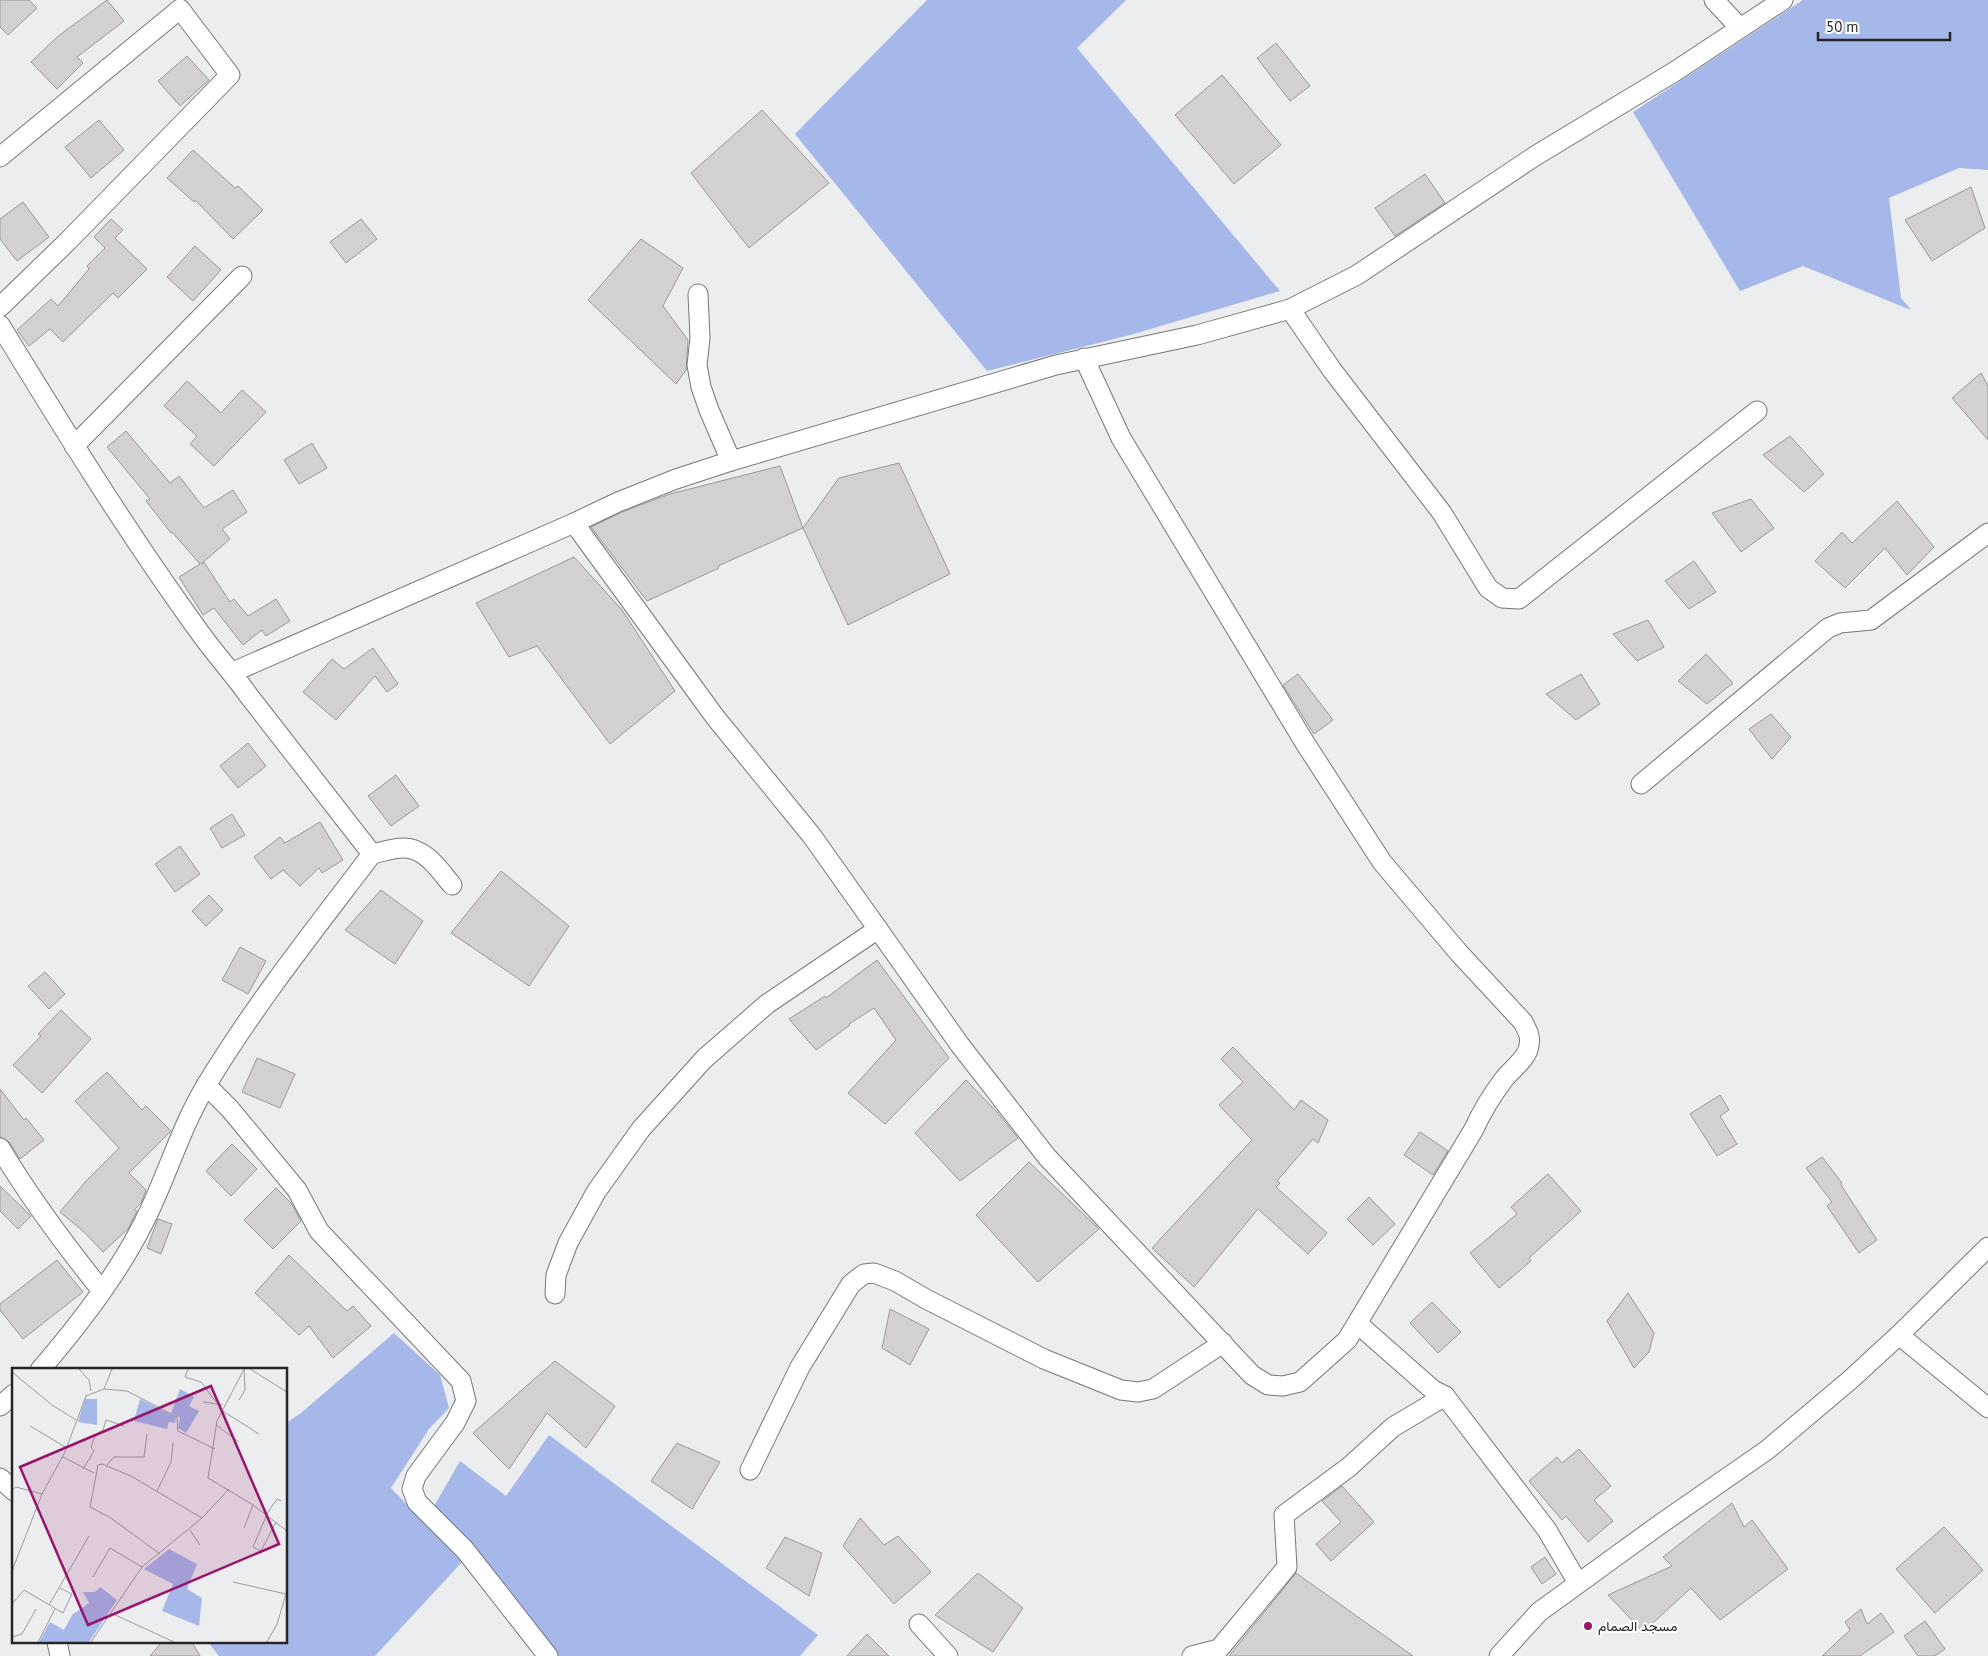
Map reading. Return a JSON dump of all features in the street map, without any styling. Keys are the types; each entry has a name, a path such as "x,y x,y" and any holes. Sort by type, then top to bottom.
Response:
{"street":[{"path":"1714,0 1740,28"},
{"path":"233,672 574,523 626,498 676,479 730,461 1046,368 1084,358 1197,335 1290,309 1357,275 1535,156 1674,72 1783,0"},
{"path":"0,157 180,9 230,75 68,241 0,307"},
{"path":"74,446 242,276"},
{"path":"698,294 700,338 696,365 701,387 730,461"},
{"path":"1290,309 1332,370 1442,513 1488,588 1502,598 1519,599 1757,411"},
{"path":"0,325 74,446 199,632 233,672 249,696 372,854"},
{"path":"574,523 715,717 812,836 960,1046 1048,1158 1252,1375 1268,1385 1283,1386 1300,1382 1347,1340 1358,1324 1474,1129 1485,1107 1504,1078 1526,1053 1530,1046 1529,1035 1524,1022 1459,953 1377,854 1305,743 1121,438 1084,358"},
{"path":"1641,784 1828,628 1840,623 1871,620 1988,533"},
{"path":"42,1368 78,1326 102,1291 144,1222 183,1129 206,1085 265,994 372,854 404,848 418,850 436,865 452,886"},
{"path":"555,1294 556,1276 568,1243 596,1192 641,1129 704,1059 767,1004 878,929"},
{"path":"206,1085 230,1109 297,1190 319,1231 461,1381 466,1401 455,1422 416,1476 412,1489 417,1502 465,1550 548,1656"},
{"path":"0,1148 18,1178 102,1291"},
{"path":"1508,1653 1539,1612 1578,1582 1767,1450 1899,1335 1988,1247"},
{"path":"750,1470 800,1367 851,1284 864,1274 874,1273 895,1281 926,1299 1044,1359 1121,1390 1138,1392 1152,1389 1223,1344"},
{"path":"1358,1324 1433,1390 1445,1396 1547,1530 1578,1582"},
{"path":"1899,1335 1988,1408"},
{"path":"0,1406 12,1396"},
{"path":"1192,1656 1219,1649 1287,1567 1284,1515 1349,1466 1393,1427 1445,1396"},
{"path":"0,1478 12,1489"},
{"path":"919,1624 948,1656"}],"shaded area":[{"path":"927,0 1126,0 1077,48 1280,291 1130,335 987,371 795,134"},
{"path":"1803,0 1988,0 1988,170 1959,168 1889,198 1901,298 1911,310 1803,266 1740,291 1633,112"},
{"path":"394,1333 440,1375 449,1408 429,1429 391,1488 462,1562 375,1656 219,1656 210,1644 288,1644 288,1422 301,1413"},
{"path":"549,1435 818,1635 800,1656 557,1656 433,1508 460,1461 506,1496"}],"building":[{"path":"0,0 29,0 37,8 8,35 0,27"},
{"path":"107,0 124,21 77,57 83,63 57,89 31,62 57,37"},
{"path":"1276,43 1310,86 1290,101 1257,58"},
{"path":"187,56 209,80 180,106 158,81"},
{"path":"1222,75 1281,145 1234,184 1175,115"},
{"path":"762,110 829,183 749,248 691,173"},
{"path":"99,120 124,150 91,178 65,147"},
{"path":"193,150 235,188 238,186 263,210 233,239 195,200 194,202 167,178"},
{"path":"1425,174 1445,203 1395,236 1375,208"},
{"path":"1971,187 1985,228 1932,261 1905,220"},
{"path":"23,202 49,237 17,261 0,239 0,219"},
{"path":"111,219 123,230 115,238 147,269 118,298 113,293 63,342 50,329 29,346 17,330 51,299 58,306 89,269 87,266 105,248 94,237"},
{"path":"361,219 377,239 346,263 330,242"},
{"path":"641,239 683,268 663,306 688,340 686,370 676,384 588,300"},
{"path":"195,246 221,270 193,301 167,277"},
{"path":"1981,373 1988,386 1988,440 1952,398"},
{"path":"187,381 221,413 242,390 266,412 214,466 190,444 197,436 164,406"},
{"path":"126,431 170,483 179,476 204,508 233,490 247,512 222,529 230,539 201,564 204,562 230,602 234,599 248,616 276,599 290,621 266,636 262,630 243,645 214,608 203,615 179,577 200,564 171,533 146,501 150,499 107,447"},
{"path":"1790,436 1824,474 1804,492 1763,455"},
{"path":"312,443 327,468 299,484 284,460"},
{"path":"899,463 950,574 848,625 803,528 839,478"},
{"path":"780,466 803,528 718,566 719,568 647,601 591,527 622,512 670,494"},
{"path":"1751,499 1774,528 1741,552 1712,513"},
{"path":"1897,501 1934,547 1907,575 1885,548 1845,588 1815,561 1842,532 1852,543"},
{"path":"574,557 622,610 675,691 610,744 537,646 509,657 476,603"},
{"path":"1694,561 1716,592 1689,609 1665,581"},
{"path":"1648,620 1664,647 1637,661 1613,634"},
{"path":"373,648 398,684 387,692 375,676 336,720 303,692 332,659 344,669"},
{"path":"1706,654 1733,683 1707,704 1678,681"},
{"path":"1298,674 1333,720 1314,734 1283,685"},
{"path":"1581,674 1600,704 1576,720 1546,694"},
{"path":"1771,714 1791,737 1772,759 1749,729"},
{"path":"248,743 266,766 238,788 220,766"},
{"path":"396,775 419,806 391,826 368,796"},
{"path":"232,814 245,835 222,848 210,828"},
{"path":"320,822 343,860 322,873 319,868 300,886 283,870 271,879 254,857 280,837 285,843"},
{"path":"180,846 200,874 175,892 155,864"},
{"path":"501,871 569,926 529,986 451,933"},
{"path":"381,890 423,921 395,964 345,930"},
{"path":"209,895 223,910 206,926 192,911"},
{"path":"240,947 266,961 248,994 222,980"},
{"path":"877,960 949,1058 885,1124 848,1093 896,1040 874,1008 849,1024 816,1050 789,1019 825,996 826,998"},
{"path":"45,972 65,994 49,1009 28,986"},
{"path":"61,1010 91,1039 42,1093 13,1065 41,1036 38,1034"},
{"path":"1233,1047 1294,1110 1301,1100 1328,1120 1318,1143 1313,1139 1277,1181 1280,1183 1276,1187 1327,1233 1308,1254 1258,1209 1194,1287 1152,1248 1252,1140 1219,1105 1243,1082 1221,1059"},
{"path":"257,1058 295,1074 280,1108 242,1092"},
{"path":"107,1072 142,1110 146,1106 171,1131 129,1173 146,1190 141,1203 134,1210 137,1211 128,1229 103,1252 84,1232 60,1212 86,1181 119,1148 75,1101"},
{"path":"966,1080 997,1112 1018,1138 960,1181 915,1133"},
{"path":"0,1089 24,1120 26,1118 44,1140 20,1159 9,1142 0,1137"},
{"path":"1720,1095 1729,1110 1720,1116 1737,1144 1717,1156 1690,1114"},
{"path":"1420,1132 1448,1151 1433,1175 1404,1155"},
{"path":"232,1144 257,1169 231,1196 206,1171"},
{"path":"1822,1157 1842,1183 1841,1185 1877,1240 1859,1253 1827,1206 1832,1202 1806,1168"},
{"path":"1029,1162 1099,1229 1038,1282 976,1215"},
{"path":"1548,1174 1581,1211 1529,1258 1531,1261 1499,1288 1470,1253 1517,1214 1511,1207"},
{"path":"0,1186 31,1216 18,1229 0,1211"},
{"path":"276,1188 291,1203 301,1221 273,1249 244,1220"},
{"path":"1369,1197 1395,1224 1373,1245 1347,1219"},
{"path":"158,1219 172,1224 161,1254 147,1248"},
{"path":"289,1255 347,1311 353,1306 371,1326 333,1358 309,1326 299,1335 255,1293"},
{"path":"57,1260 83,1292 23,1339 0,1310 0,1304"},
{"path":"1628,1293 1654,1333 1649,1352 1634,1368 1607,1321"},
{"path":"1432,1302 1461,1332 1438,1353 1410,1323"},
{"path":"890,1309 929,1329 910,1365 882,1348"},
{"path":"555,1361 615,1406 586,1448 547,1413 509,1469 473,1433"},
{"path":"677,1443 720,1462 692,1509 651,1481"},
{"path":"1579,1449 1611,1486 1594,1500 1613,1521 1588,1542 1566,1516 1562,1520 1529,1481 1557,1457 1562,1463"},
{"path":"1342,1486 1374,1522 1331,1561 1316,1544 1341,1522 1322,1501"},
{"path":"1732,1503 1744,1527 1752,1520 1788,1569 1720,1620 1691,1588 1643,1632 1608,1595 1672,1566 1663,1557"},
{"path":"860,1518 884,1545 898,1536 931,1572 894,1604 843,1546"},
{"path":"1944,1527 1983,1570 1935,1613 1896,1569"},
{"path":"785,1537 822,1553 809,1596 766,1568"},
{"path":"1545,1557 1556,1574 1542,1584 1531,1567"},
{"path":"978,1573 1023,1608 993,1652 935,1615"},
{"path":"1296,1573 1413,1656 1229,1656"},
{"path":"1861,1609 1867,1624 1881,1613 1894,1632 1860,1656 1822,1656 1850,1630 1845,1622"},
{"path":"1925,1621 1945,1649 1935,1656 1918,1656 1904,1636"},
{"path":"867,1634 889,1656 847,1656"},
{"path":"160,1644 193,1644 200,1656 150,1656"}],"place":[{"name":"مسجد الصمام","path":"1588,1626"}]}
